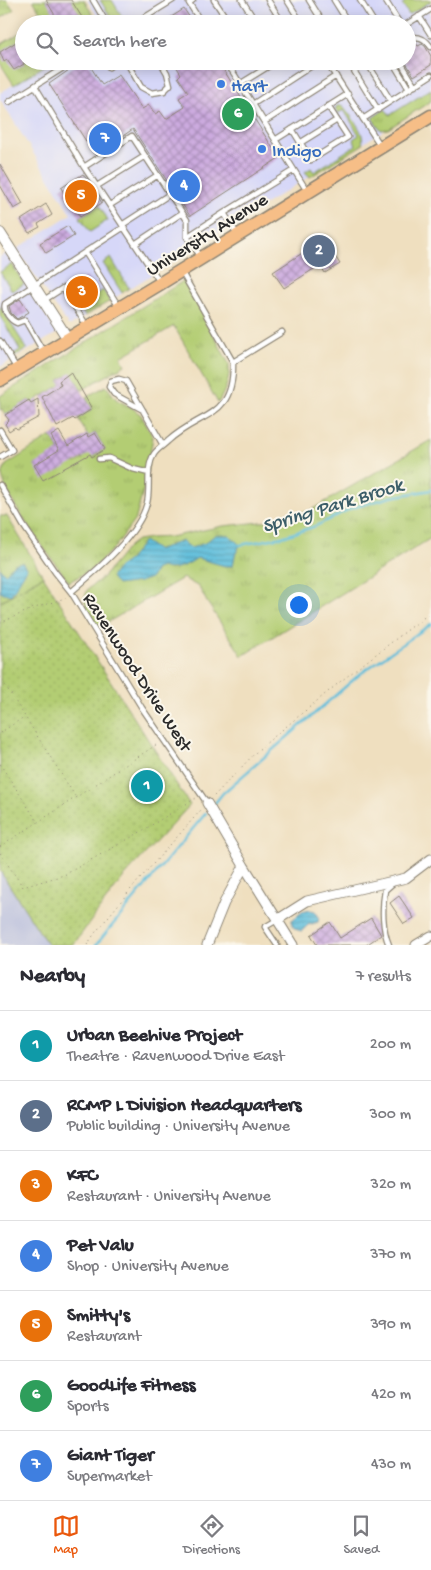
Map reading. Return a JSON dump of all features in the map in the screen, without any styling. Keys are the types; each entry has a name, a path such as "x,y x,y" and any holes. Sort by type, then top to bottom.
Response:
{"main road":[{"name":"University Avenue","path":"0,380 181,271 431,116"}],"street":[{"path":"0,233 68,339"},
{"path":"206,800 244,866 294,945"},
{"path":"277,920 307,901 406,878 431,859"},
{"path":"207,945 224,903 244,866"},
{"path":"416,945 431,936"}],"lane":[{"path":"93,0 102,15"},
{"path":"150,15 173,0"},
{"path":"193,0 189,3 196,15"},
{"path":"214,0 224,15"},
{"path":"242,0 251,15"},
{"path":"268,0 277,15"},
{"path":"287,0 297,15"},
{"path":"309,0 318,15"},
{"path":"334,0 343,15"},
{"path":"360,0 369,15"},
{"path":"385,0 394,15"},
{"path":"416,18 431,9"},
{"path":"419,16 431,35"},
{"path":"416,36 426,40 431,47"},
{"path":"9,102 60,70"},
{"path":"131,70 141,87 152,94 164,91 170,85 165,70"},
{"path":"231,70 308,192"},
{"path":"240,84 263,70"},
{"path":"252,104 305,70"},
{"path":"353,70 378,110"},
{"path":"372,70 391,101"},
{"path":"397,70 409,89"},
{"path":"405,70 415,86"},
{"path":"332,71 381,146"},
{"path":"364,119 431,75"},
{"path":"264,122 336,76"},
{"path":"35,86 84,167 161,283"},
{"path":"275,140 348,94"},
{"path":"292,129 312,160 348,137 328,106"},
{"path":"300,143 337,120"},
{"path":"84,167 132,136 187,220 187,237 201,258"},
{"path":"97,186 146,156"},
{"path":"187,237 294,170"},
{"path":"110,205 158,175"},
{"path":"45,354 25,320 16,323 12,321 4,306 9,300 85,252 170,194"},
{"path":"135,244 182,213"},
{"path":"224,213 238,235"},
{"path":"85,252 120,308"},
{"path":"181,271 233,362 282,332"},
{"path":"44,300 63,288 88,327"},
{"path":"0,341 17,370"},
{"name":"Ravenwood Drive West","path":"206,800 142,708 72,594 106,563 140,519 147,502 149,473 154,453 172,437 218,409 226,401 232,384 233,362"},
{"path":"143,410 114,394 109,387 111,381 119,379 126,381 143,410 163,445"},
{"path":"0,430 12,450 0,457"},
{"path":"99,459 109,458 132,469 149,473"},
{"path":"0,485 23,525 72,594"},
{"path":"389,945 384,926 383,898 385,890 391,884 406,878"},
{"path":"277,920 266,927 277,945"}],"path":[{"path":"0,622 72,594"},
{"path":"87,945 131,889 206,800 258,750 341,681 431,612"},
{"path":"0,677 76,797"},
{"path":"0,732 25,717"},
{"path":"0,847 164,739"},
{"path":"0,764 38,822"},
{"path":"0,853 23,887 34,885 64,875 132,837 192,798 206,800"}],"shaded area":[{"path":"87,0 430,0 431,101 71,325 68,325 17,249 71,214 0,99 0,93 37,70 416,70 416,15 96,15"},
{"path":"6,253 57,333 0,367 0,257"},
{"path":"0,871 48,945 0,945"}],"green space":[{"path":"0,0 7,0 14,10 0,19"},
{"path":"33,0 84,0 93,15 42,15"},
{"path":"100,0 112,0 121,15 109,15"},
{"path":"408,0 431,0 409,15 402,4"},
{"path":"15,36 15,70 38,70 14,85 0,63 0,45"},
{"path":"431,89 431,101 388,129 381,130 372,118 385,109 390,115"},
{"path":"338,105 344,107 360,130 363,140 362,145 310,177 305,172 311,168 314,172 356,145 353,139 359,135 344,110 338,113 335,108"},
{"path":"99,205 108,220 90,232 80,217"},
{"path":"111,258 129,288 122,293 103,263"},
{"path":"12,264 24,284 12,291 0,272"},
{"path":"185,280 229,364 227,384 218,403 174,326 121,357 125,365 82,390 71,373 59,380 61,385 37,399 39,404 34,407 29,400 5,415 2,409 0,410 0,396"},
{"path":"103,290 110,301 85,316 78,305"},
{"path":"0,306 27,349 14,357 12,355 20,350 0,316"},
{"path":"106,386 117,400 141,415 153,437 145,483 136,518 115,547 92,569 69,582 20,513 11,498 2,475 6,465 51,436 62,455 69,452 75,463 83,459 81,456 105,449 95,433 88,437 78,418 92,409 86,397"},
{"path":"431,440 431,538 242,656 199,587 183,578 98,628 90,616 84,599 88,589 103,577 129,546 137,540 170,537 223,526 280,520 311,510"},
{"path":"0,516 7,516 43,576 0,602"},
{"path":"43,576 190,805 122,879 73,945 48,945 0,871 0,602"}],"water":[{"path":"215,535 229,535 240,545 235,555 233,566 225,566 197,558 180,567 156,569 151,578 140,582 117,585 111,577 117,569 130,559 144,541 157,550 182,541 191,548 205,543"},
{"path":"22,562 27,569 11,595 0,592 0,568 5,574 14,564"},
{"path":"315,911 319,917 318,922 308,925 302,931 295,928 291,921 302,912"}],"building":[{"path":"46,0 71,0 81,15 55,15"},
{"path":"184,9 188,15 174,15"},
{"path":"15,43 15,69 7,60 4,62 0,52"},
{"path":"416,44 418,46 422,44 431,56 431,65 414,76 410,70 416,70"},
{"path":"69,70 93,70 102,85 119,75 142,109 149,105 155,114 160,111 166,119 185,107 179,98 188,92 178,77 181,74 179,70 224,70 279,158 190,216 133,129 95,155 49,84"},
{"path":"0,164 23,204 14,209 0,185"},
{"path":"83,174 102,203 80,217 61,188"},
{"path":"46,204 52,215 38,224 40,227 29,233 21,220"},
{"path":"68,226 74,236 46,253 40,243"},
{"path":"324,239 340,264 325,273 320,265 284,288 273,272"},
{"path":"86,277 96,295 78,305 68,289"},
{"path":"20,299 29,312 17,319 11,313 9,306"},
{"path":"71,372 92,409 75,420 73,418 57,427 42,397 61,385 59,381"},
{"path":"38,399 39,417 17,429 15,427 9,431 5,424 9,420 5,415 29,400 31,403"},
{"path":"59,431 68,446 87,434 88,437 95,433 105,449 92,457 90,454 43,480 34,465 59,450 51,436"},
{"path":"399,896 414,918 404,924 390,903"},
{"path":"371,918 381,935 366,945 317,945 311,935 330,922 340,938"}],"waterway":[{"name":"Spring Park Brook","path":"240,545 282,537 316,526 352,508 391,497 431,490"},
{"path":"215,803 223,793 360,674 431,624"},
{"path":"96,945 206,813"}],"place":[{"name":"Hart","path":"221,84"},
{"name":"GoodLife Fitness","path":"238,114"},
{"name":"Giant Tiger","path":"105,139"},
{"name":"Indigo","path":"262,149"},
{"name":"Pet Valu","path":"184,186"},
{"name":"Smitty's","path":"81,196"},
{"name":"RCMP L Division Headquarters","path":"319,251"},
{"name":"KFC","path":"82,292"},
{"name":"Urban Beehive Project","path":"147,786"}]}
